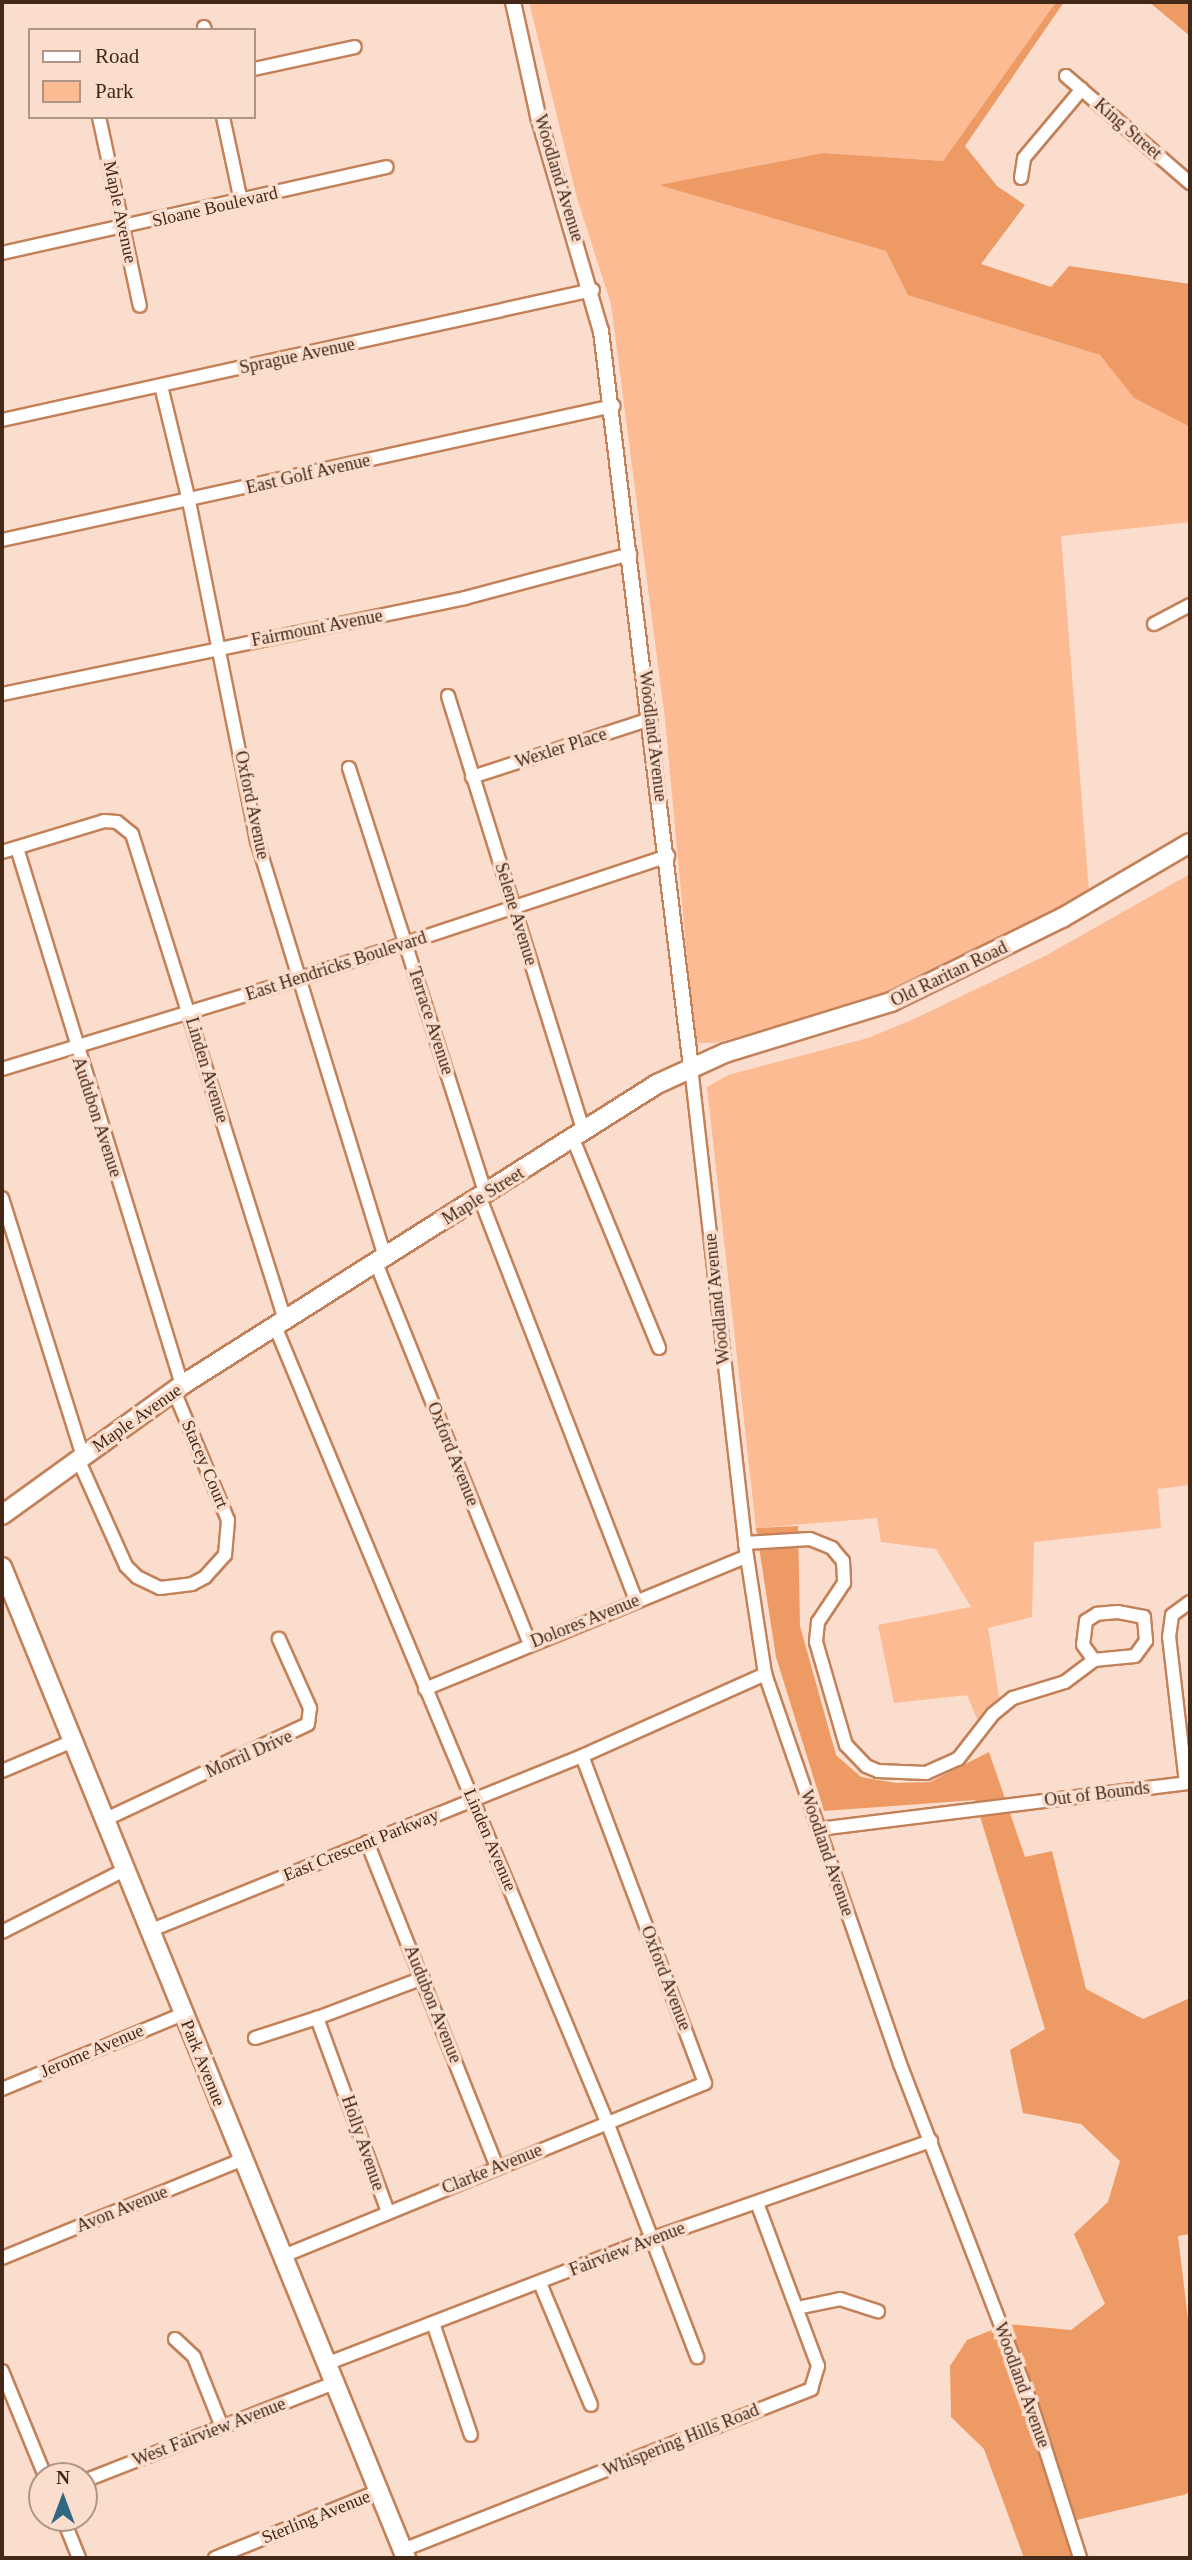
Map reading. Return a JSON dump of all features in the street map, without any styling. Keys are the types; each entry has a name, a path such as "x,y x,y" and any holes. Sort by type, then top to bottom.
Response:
{"main road":[{"name":"Old Raritan Road","path":"691,1067 891,1002 1062,918 1190,843"},
{"name":"Maple Street","path":"280,1323 691,1067"},
{"name":"Maple Avenue","path":"2,1515 178,1388 280,1323"},
{"name":"Park Avenue","path":"2,1567 281,2257 405,2554"}],"street":[{"name":"Woodland Avenue","path":"513,2 538,116 593,290 613,407 668,856 745,1543 765,1674 931,2141 1031,2404 1080,2558"},
{"path":"256,69 355,47"},
{"name":"King Street","path":"1066,76 1190,183"},
{"path":"1021,178 1024,158 1082,89"},
{"name":"Maple Avenue","path":"99,119 140,306"},
{"path":"223,119 241,201"},
{"name":"Sloane Boulevard","path":"2,253 124,228 386,167"},
{"name":"Sprague Avenue","path":"2,420 593,290"},
{"name":"Oxford Avenue","path":"161,386 189,501 257,841 301,978 380,1261 530,1644"},
{"name":"East Golf Avenue","path":"2,540 613,407"},
{"name":"Fairmount Avenue","path":"2,694 465,598 630,554"},
{"path":"1154,624 1190,605"},
{"name":"Selene Avenue","path":"448,696 513,906 578,1135 659,1348"},
{"name":"Wexler Place","path":"472,777 651,719"},
{"name":"Terrace Avenue","path":"349,768 483,1196 636,1600"},
{"name":"Linden Avenue","path":"17,848 96,822 121,824 132,834 190,1012 280,1323 425,1689 474,1799 607,2122 648,2240 697,2357"},
{"path":"2,852 17,848"},
{"name":"Audubon Avenue","path":"17,848 178,1388"},
{"name":"East Hendricks Boulevard","path":"2,1069 301,978 668,856"},
{"path":"2,1198 80,1458"},
{"name":"Stacey Court","path":"80,1458 126,1566 137,1577 160,1588 192,1584 205,1577 225,1555 228,1520 178,1388"},
{"path":"745,1543 810,1539 832,1548 843,1560 844,1583 818,1622 816,1642 842,1738 855,1757 878,1771 926,1773 958,1759 1003,1704 1065,1682 1094,1660 1125,1658 1140,1652 1147,1635 1144,1617 1132,1611 1097,1614 1086,1621 1083,1645 1094,1660"},
{"name":"Dolores Avenue","path":"425,1689 747,1556"},
{"name":"Out of Bounds","path":"818,1829 1186,1783 1169,1637 1172,1615 1190,1602"},
{"name":"Morril Drive","path":"104,1820 308,1724 310,1708 279,1639"},
{"name":"East Crescent Parkway","path":"149,1931 582,1756 765,1674"},
{"path":"2,1771 73,1741"},
{"name":"Oxford Avenue","path":"582,1756 705,2083"},
{"name":"Audubon Avenue","path":"367,1842 497,2167"},
{"path":"2,1932 124,1870"},
{"path":"255,2038 423,1978"},
{"name":"Jerome Avenue","path":"2,2089 183,2014"},
{"name":"Holly Avenue","path":"317,2018 387,2212"},
{"name":"Clarke Avenue","path":"281,2257 705,2083"},
{"name":"Fairview Avenue","path":"326,2364 648,2240 931,2141"},
{"name":"Avon Avenue","path":"2,2258 243,2159"},
{"name":"Whispering Hills Road","path":"405,2554 723,2421 806,2394 817,2380 818,2366 757,2203"},
{"path":"540,2283 591,2405"},
{"path":"797,2308 840,2299 878,2311"},
{"path":"433,2323 471,2435"},
{"path":"176,2339 194,2357 222,2427"},
{"path":"2,2371 5,2388 39,2462"},
{"name":"West Fairview Avenue","path":"98,2476 334,2383"},
{"name":"Sterling Avenue","path":"215,2558 379,2491"},
{"path":"69,2532 79,2558"}],"green space":[{"path":"529,2 1056,2 943,161 823,153 661,185 886,251 909,295 1100,355 1134,398 1190,427 1190,522 1061,536 1089,892 896,989 813,1018 714,1043 695,1043 665,719 611,304 577,198"},
{"path":"1190,874 1190,1485 1158,1489 1161,1528 1034,1542 1032,1617 988,1628 999,1697 978,1721 967,1695 894,1703 878,1625 971,1607 936,1549 881,1542 877,1518 756,1528 707,1087 728,1075 868,1038 914,1019 1045,956"}],"shaded area":[{"path":"1056,2 1064,2 965,146 997,186 1025,205 981,264 1051,287 1069,266 1190,284 1190,427 1134,398 1100,355 908,295 886,251 659,185 823,153 943,161"},
{"path":"1149,2 1190,2 1190,36"},
{"path":"798,1526 800,1626 836,1755 861,1777 896,1783 930,1782 989,1752 1025,1857 1052,1851 1086,1989 1143,2019 1190,1998 1190,2234 1178,2236 1190,2336 1190,2487 1187,2494 1068,2522 1079,2558 1024,2558 984,2449 951,2417 950,2366 967,2340 1007,2324 1071,2330 1105,2304 1074,2234 1108,2202 1120,2161 1081,2124 1023,2113 1010,2050 1045,2029 975,1800 824,1811 776,1657 756,1528"}]}
